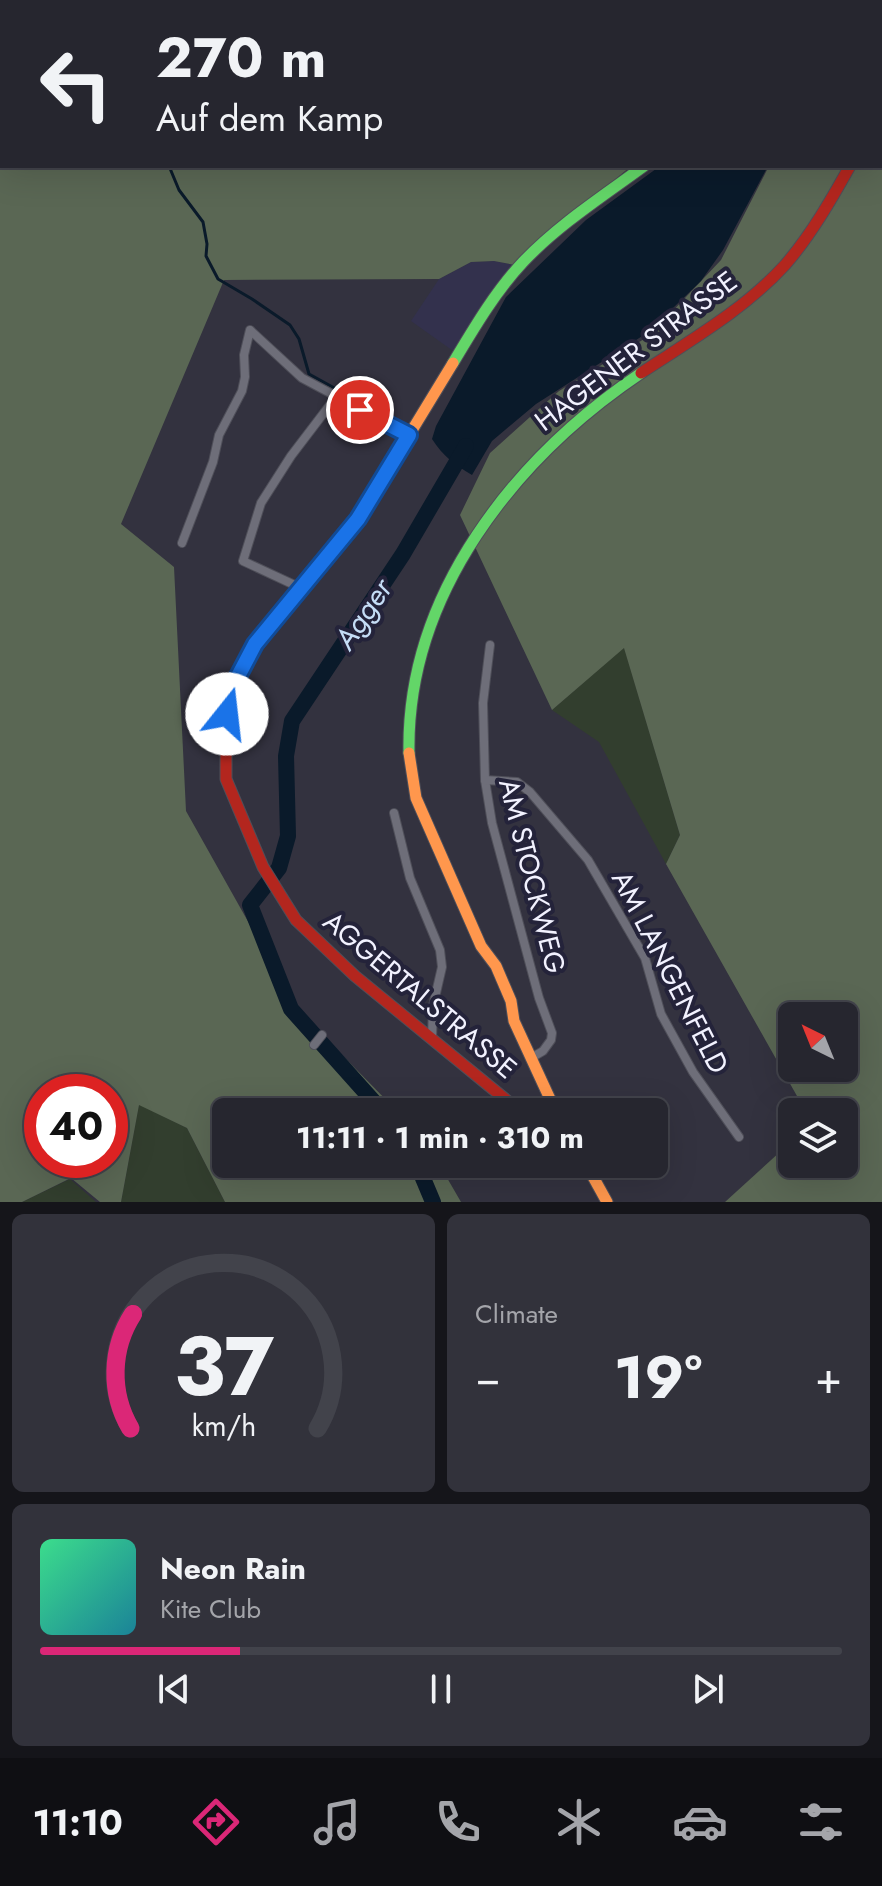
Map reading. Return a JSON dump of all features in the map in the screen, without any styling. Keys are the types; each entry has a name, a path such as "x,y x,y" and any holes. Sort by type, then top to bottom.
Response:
{"street":[{"name":"AGGERTALSTRASSE","path":"504,1098 355,976 296,920 263,867 226,779 227,714 235,682 255,644 358,519 490,302 524,261 563,226 641,168"},
{"name":"HAGENER STRASSE","path":"550,1098 514,1021 511,1001 496,966 481,946 423,818 410,777 408,737 415,681 452,575 500,498 531,461 568,427 721,321 763,285 815,227 849,168"},
{"path":"182,543 213,462 219,435 242,391 244,355 250,330 289,367 336,397 409,435"},
{"path":"301,588 243,561 261,503 291,456 336,397"},
{"name":"AM STOCKWEG","path":"490,645 483,703 485,780 492,823 539,998 552,1033 543,1051 531,1058"},
{"name":"AM LANGENFELD","path":"485,780 517,782 530,792 588,860 645,958 661,1014 693,1072 739,1137"},
{"path":"394,813 410,878 440,950 442,967 433,1006 432,1039"},
{"path":"314,1045 322,1035"},
{"path":"594,1178 607,1202"}],"shaded area":[{"path":"494,261 515,265 456,353 411,321 439,279 471,262"}],"green space":[{"path":"0,168 629,168 515,265 494,261 471,262 439,279 224,280 121,524 174,567 186,811 297,1009 384,1098 212,1098 212,1177 187,1128 139,1105 128,1164 128,1074 24,1074 24,1178 71,1178 22,1202 0,1202"},
{"path":"768,168 882,168 882,1202 725,1202 778,1154 778,1178 858,1178 858,1098 798,1098 789,1082 858,1082 858,1002 778,1002 778,1062 666,864 680,835 624,648 552,710 460,515 490,453 559,391 649,336 721,260"},
{"path":"624,647 680,835 666,864 599,742 552,710"},
{"path":"139,1104 187,1128 225,1202 121,1202 125,1178 128,1178"},
{"path":"71,1178 125,1178 121,1202 100,1202"},
{"path":"213,1178 447,1178 461,1202 225,1202"},
{"path":"70,1179 96,1202 22,1202"}],"water":[{"path":"657,168 767,168 723,250 701,281 647,333 536,404 492,441 472,475 445,455 432,439 436,426 506,297 586,220"}],"waterway":[{"path":"170,168 179,190 203,222 206,256 218,279 290,325 299,339 309,374 376,411"},
{"name":"Agger","path":"370,1098 291,1009 250,905 279,868 288,836 286,756 292,721 403,554 466,446"},
{"name":"Agger","path":"423,1178 433,1202"}],"traffic: fast":[{"path":"453,363 494,298 523,262 566,223 641,168"},
{"path":"409,753 413,695 426,638 448,585 477,535 511,489 551,446 595,407 641,373"}],"traffic: slow":[{"path":"226,753 227,714 235,682 255,644 358,519 453,363"},
{"path":"409,753 416,798 481,946 496,966 511,1001 514,1021 550,1098"},
{"path":"594,1178 607,1202"}],"traffic: jam":[{"path":"641,373 717,323 769,281 803,242 849,168"},
{"path":"226,753 226,779 263,867 296,920 355,976 504,1098"}],"route":[{"path":"227,714 235,682 255,644 358,519 409,435 360,410"}]}
